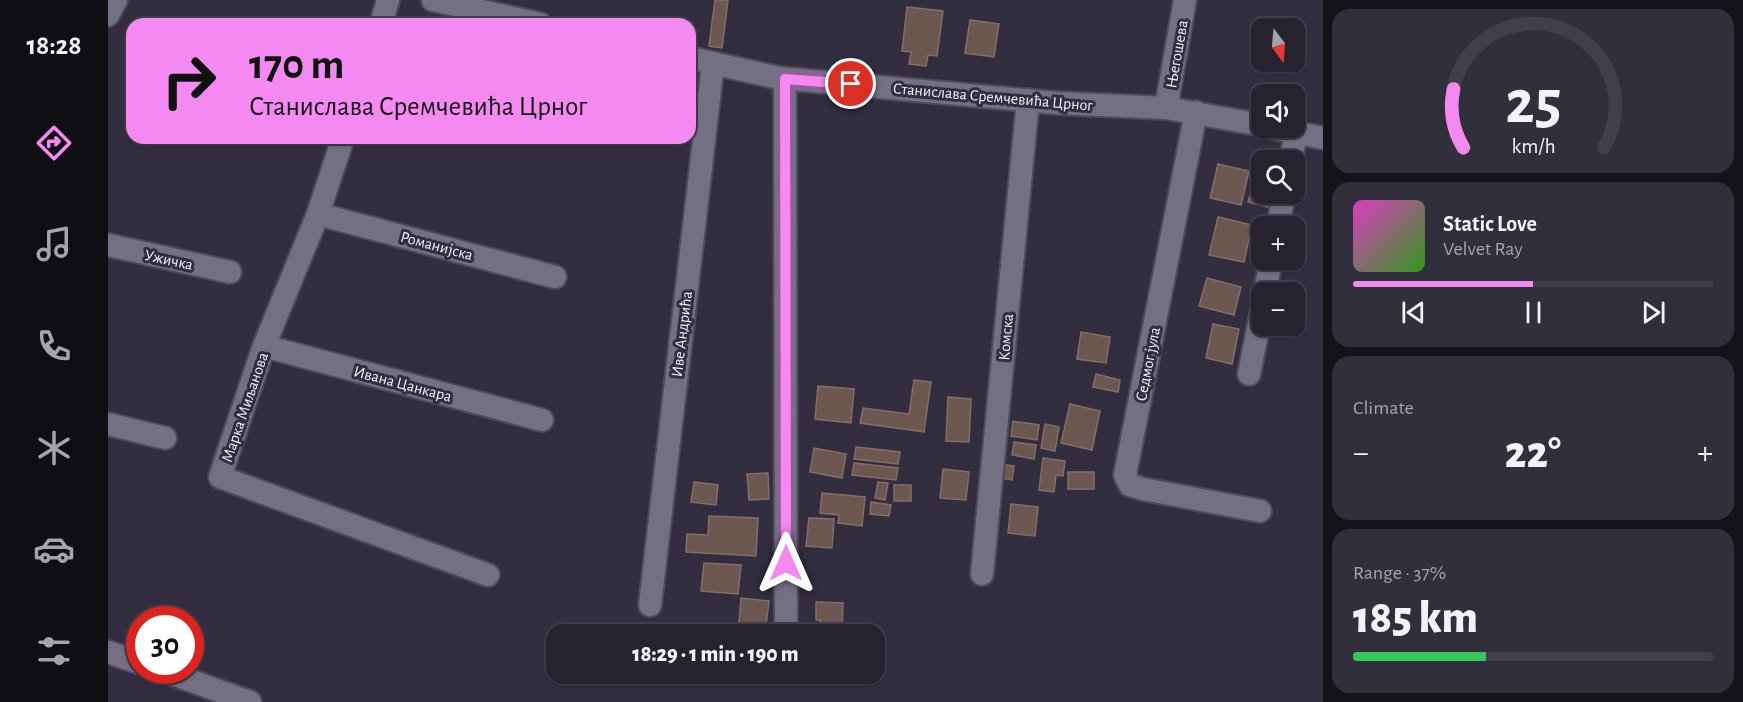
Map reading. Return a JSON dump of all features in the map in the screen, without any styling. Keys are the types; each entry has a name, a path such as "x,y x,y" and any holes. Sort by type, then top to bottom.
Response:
{"street":[{"path":"108,15 116,0"},
{"path":"383,18 388,0"},
{"path":"433,0 513,18"},
{"name":"Његошева","path":"1166,108 1185,0"},
{"name":"Станислава Сремчевића Црног","path":"696,59 785,79 1028,100 1166,108 1251,123"},
{"name":"Иве Андрића","path":"650,604 713,63"},
{"path":"785,79 786,624"},
{"name":"Комска","path":"982,574 1028,100"},
{"name":"Седмог јула","path":"1196,112 1125,475 1126,482 1137,487 1260,511"},
{"path":"1305,134 1323,138"},
{"name":"Марка Миљанова","path":"341,144 318,214 264,346 220,477 488,575"},
{"name":"Романијска","path":"318,214 555,277"},
{"name":"Ужичка","path":"108,245 230,272"},
{"path":"1249,374 1257,336"},
{"name":"Ивана Цанкара","path":"264,346 542,420"},
{"path":"108,424 165,438"},
{"path":"108,652 126,658"},
{"path":"200,684 250,702"}],"building":[{"path":"715,0 728,0 722,48 709,46"},
{"path":"907,7 943,11 937,56 928,55 926,66 909,64 911,52 902,51"},
{"path":"970,20 999,24 994,57 965,53"},
{"path":"1218,164 1249,171 1241,205 1210,198"},
{"path":"1256,204 1272,204 1271,208"},
{"path":"1218,217 1251,225 1244,262 1209,255"},
{"path":"1207,278 1241,287 1234,315 1199,306"},
{"path":"1213,324 1239,329 1232,364 1206,358"},
{"path":"1081,332 1110,337 1106,363 1077,359"},
{"path":"1096,374 1120,380 1118,392 1093,387"},
{"path":"914,380 931,382 924,432 860,423 863,408 909,414"},
{"path":"818,386 854,389 851,423 815,419"},
{"path":"948,397 971,399 969,442 946,441"},
{"path":"1070,404 1100,411 1092,450 1061,443"},
{"path":"1013,421 1039,425 1037,440 1011,436"},
{"path":"1045,424 1059,427 1055,451 1041,448"},
{"path":"1014,442 1036,445 1034,459 1012,455"},
{"path":"856,447 900,452 898,464 854,459"},
{"path":"814,448 846,454 842,478 810,472"},
{"path":"1043,458 1065,461 1063,476 1056,475 1054,492 1039,490"},
{"path":"854,463 898,468 896,480 852,475"},
{"path":"997,464 1014,466 1012,480 995,477"},
{"path":"943,469 969,472 966,500 940,498"},
{"path":"1068,472 1094,472 1094,489 1068,489"},
{"path":"768,473 769,499 749,500 747,474"},
{"path":"694,482 718,485 716,505 691,502"},
{"path":"878,482 888,483 885,500 875,498"},
{"path":"894,485 911,485 911,501 894,501"},
{"path":"822,493 865,497 862,526 838,523 839,515 820,513"},
{"path":"871,502 891,505 889,516 870,514"},
{"path":"1011,504 1038,507 1035,536 1008,533"},
{"path":"709,516 758,518 756,556 686,552 687,534 708,535"},
{"path":"809,518 834,519 832,548 806,546"},
{"path":"704,563 741,565 738,594 701,591"},
{"path":"741,598 769,601 766,624 739,624"},
{"path":"816,602 843,603 842,624 820,624 820,620 816,620"}],"route":[{"path":"786,563 785,79 851,84"}]}
